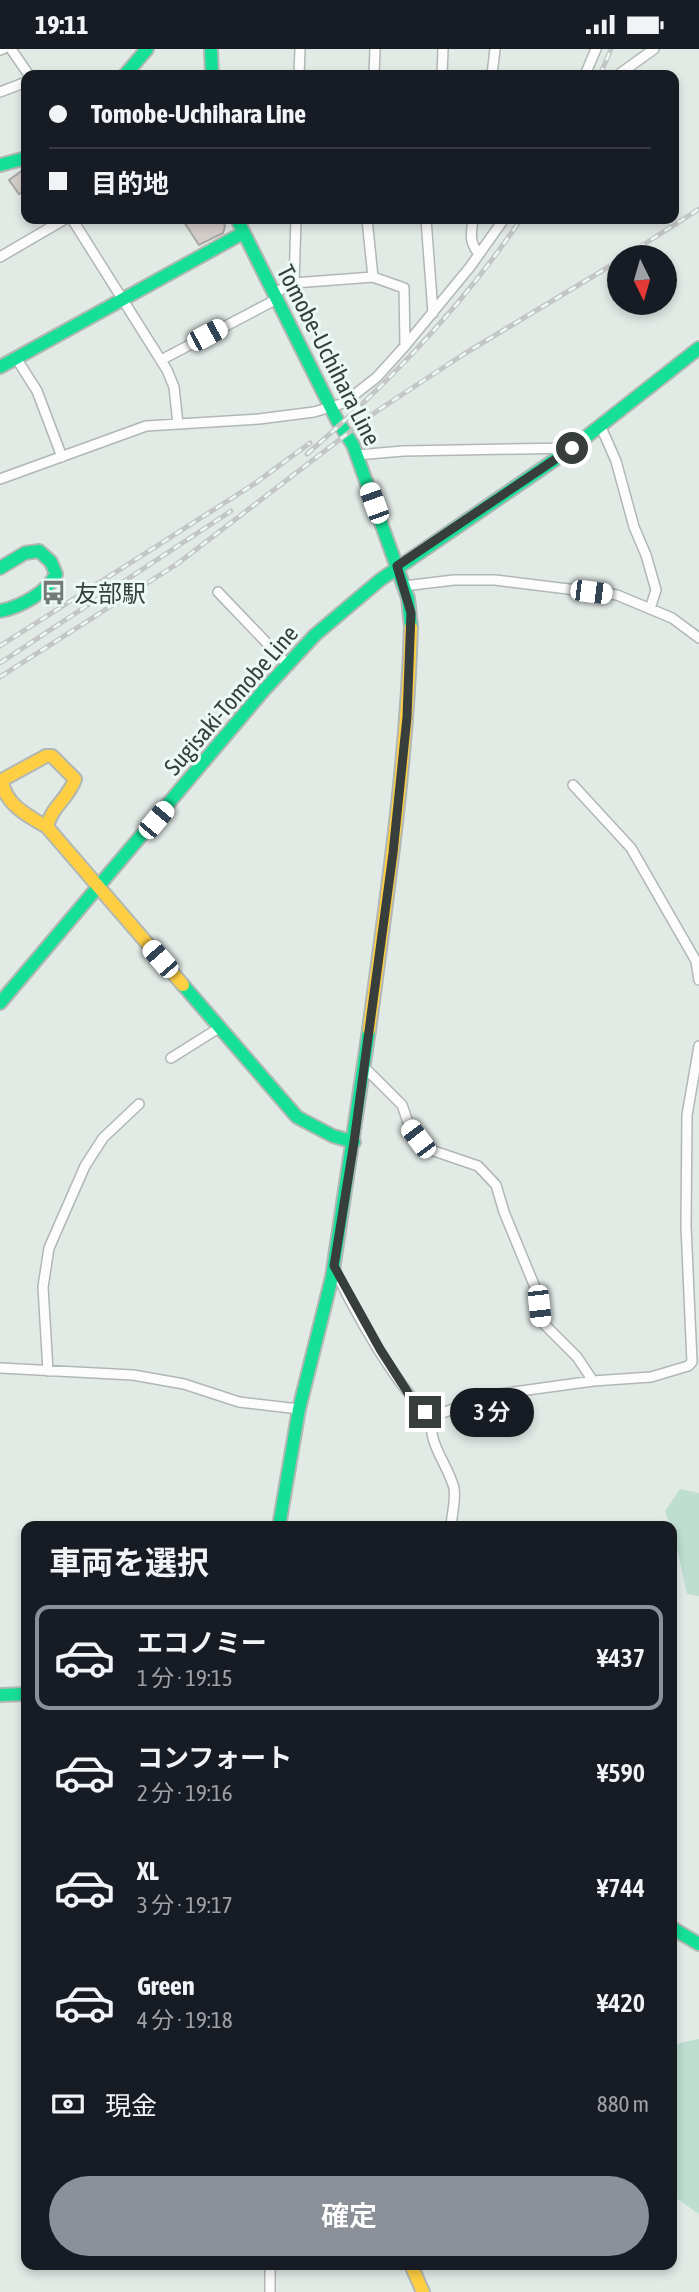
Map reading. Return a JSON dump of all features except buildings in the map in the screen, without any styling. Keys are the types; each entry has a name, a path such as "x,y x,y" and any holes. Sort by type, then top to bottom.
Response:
{"street":[{"path":"11,49 26,70"},
{"path":"129,70 147,49"},
{"path":"211,49 212,70"},
{"path":"299,70 300,49"},
{"path":"374,49 374,70"},
{"path":"442,70 443,49"},
{"path":"493,70 495,49"},
{"path":"587,70 596,49"},
{"path":"625,70 654,49"},
{"path":"0,92 21,84"},
{"path":"0,165 21,159"},
{"path":"0,257 56,224"},
{"path":"75,224 161,360 174,387 178,424"},
{"name":"Tomobe-Uchihara Line","path":"239,224 331,409 357,455 404,586 411,613 407,717 393,853 354,1142 334,1266 299,1409 280,1521"},
{"path":"294,283 296,224"},
{"path":"368,224 373,277"},
{"path":"425,224 433,313"},
{"path":"472,224 472,245 480,254"},
{"path":"0,479 146,426 259,419 331,409 344,403 377,377 405,346 480,254 501,224"},
{"path":"0,367 243,233"},
{"path":"161,360 294,283 373,277 404,288 405,346"},
{"path":"397,566 572,448 699,348"},
{"path":"16,358 37,391 62,457"},
{"path":"600,425 616,461 634,527 656,590 650,609"},
{"path":"357,455 403,451 572,448"},
{"path":"0,569 28,551 37,550 44,552 56,573 50,584 9,610 1,610"},
{"name":"Sugisaki-Tomobe Line","path":"0,1003 287,664 336,617 397,566"},
{"path":"404,586 454,580 495,580 617,595 672,618 699,638"},
{"path":"218,592 287,664"},
{"path":"32,818 50,811 72,787 75,779 61,761 46,756 2,780 2,790 32,818 47,827 297,1117 332,1136 354,1142"},
{"path":"573,785 631,848 696,961 699,980"},
{"path":"47,827 50,811"},
{"path":"171,1059 219,1028"},
{"path":"334,1266 368,1331 410,1396 425,1412 434,1416 492,1395 593,1381 651,1377 688,1366 692,1362 686,1226 687,1115 699,1046"},
{"path":"363,1066 402,1105 410,1128 418,1139 434,1151 478,1166 496,1185 504,1212 537,1292 540,1320 577,1357 593,1381"},
{"path":"48,1371 43,1287 49,1248 85,1166 103,1138 139,1104"},
{"path":"0,1368 133,1375 184,1384 239,1402 299,1409"},
{"path":"434,1416 430,1426 432,1436 454,1490 451,1521"},
{"path":"0,1695 21,1694"},
{"path":"677,1931 699,1944"},
{"path":"270,2292 271,2270"},
{"path":"413,2270 423,2292"}],"green space":[{"path":"680,1489 699,1493 699,1596 687,1594 677,1549 677,1521 668,1521 665,1511"},
{"path":"699,2039 699,2214 677,2199 677,2045"}],"railway":[{"path":"602,70 611,49"},
{"path":"679,222 699,209"},
{"path":"307,454 422,344 474,283 518,224"},
{"path":"643,245 676,224"},
{"path":"0,677 177,564 377,411 464,354 607,268"},
{"path":"0,646 254,484 310,443"},
{"path":"0,663 231,511"}],"traffic: fast":[{"path":"129,70 147,49"},
{"path":"211,49 212,70"},
{"path":"0,165 21,159"},
{"path":"239,224 337,420 353,445 408,598 411,627"},
{"path":"0,367 243,233"},
{"path":"0,1003 264,690 315,635 380,580 572,448 699,348"},
{"path":"0,568 25,553 39,551 51,562 56,574 52,581 32,598 0,611"},
{"path":"183,985 297,1117 333,1136 354,1142"},
{"path":"280,1521 299,1409 332,1277 369,1030"},
{"path":"0,1695 21,1694"},
{"path":"677,1931 699,1944"}],"traffic: slow":[{"path":"369,1030 401,779 411,627"},
{"path":"47,827 52,814 69,792 75,779 52,756 46,756 2,780 7,796 18,808 47,827 183,985"},
{"path":"413,2270 423,2292"}],"place":[{"name":"友部駅","path":"54,593"}],"route":[{"path":"425,1412 410,1396 368,1331 334,1266 354,1142 393,853 407,717 411,613 397,566 572,448"}]}
